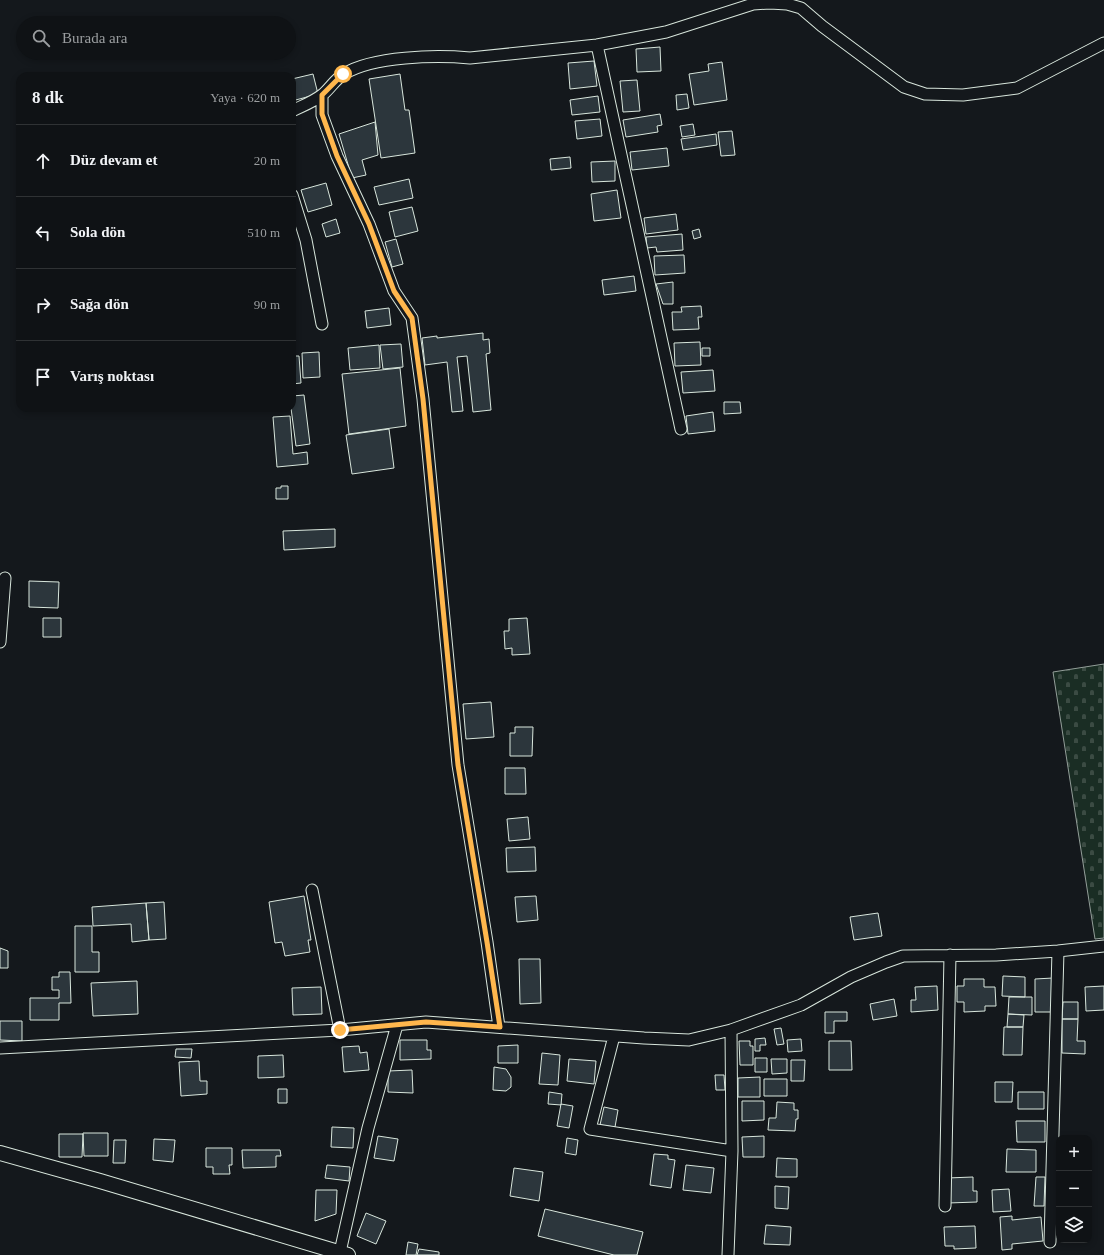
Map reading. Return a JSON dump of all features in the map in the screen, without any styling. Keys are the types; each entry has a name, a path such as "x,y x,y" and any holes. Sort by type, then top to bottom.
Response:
{"street":[{"path":"296,109 322,95 343,74 363,65 398,59 451,57 470,58 597,44 666,32 753,4 787,4 801,8 822,26 904,87 925,94 963,94 1017,88 1104,44"},
{"path":"597,44 681,429"},
{"path":"322,95 322,114 337,156 369,224 394,291 412,318 423,399 458,765 500,1027"},
{"path":"296,208 306,240 322,324"},
{"path":"0,642 5,578"},
{"path":"312,890 340,1030"},
{"path":"0,1048 340,1030 426,1022 689,1040 731,1030 801,1005 851,977 903,956 1058,951 1104,946"},
{"path":"1050,1242 1058,951"},
{"path":"945,1206 950,955"},
{"path":"0,1153 100,1181 344,1254 368,1128 397,1025"},
{"path":"728,1255 732,1151 731,1030"},
{"path":"614,1036 590,1128 732,1151"}],"green space":[{"path":"1104,664 1104,938 1095,939 1053,672"}],"building":[{"path":"660,47 661,71 637,72 636,49"},
{"path":"594,61 597,86 570,89 568,63"},
{"path":"722,62 727,100 694,105 689,74 709,71 708,64"},
{"path":"313,74 318,94 296,100 296,78"},
{"path":"400,74 405,110 409,110 415,153 381,158 369,79"},
{"path":"637,80 640,111 623,112 620,81"},
{"path":"687,94 689,108 677,110 676,95"},
{"path":"598,96 600,112 572,115 570,100"},
{"path":"660,114 662,125 657,126 658,132 626,137 623,120"},
{"path":"600,119 602,136 577,139 575,121"},
{"path":"375,122 378,155 362,160 366,175 352,178 339,134"},
{"path":"693,124 695,135 682,137 680,126"},
{"path":"732,131 735,155 721,156 718,132"},
{"path":"716,134 717,145 683,150 681,139"},
{"path":"667,148 669,166 632,170 630,152"},
{"path":"570,157 571,168 551,170 550,159"},
{"path":"615,161 615,181 592,182 591,162"},
{"path":"409,179 413,198 379,205 374,187"},
{"path":"326,183 332,205 308,212 301,190"},
{"path":"617,190 621,218 594,221 591,194"},
{"path":"412,207 418,231 395,237 389,212"},
{"path":"676,214 678,230 646,234 644,218"},
{"path":"336,219 340,233 326,237 322,224"},
{"path":"699,229 701,237 694,239 692,231"},
{"path":"682,234 683,250 657,252 656,247 647,248 646,237"},
{"path":"396,239 403,264 392,267 385,242"},
{"path":"684,255 685,273 655,275 654,256"},
{"path":"634,276 636,291 604,295 602,280"},
{"path":"673,282 673,304 663,304 656,284"},
{"path":"701,306 702,317 698,317 699,329 673,330 672,312 682,312 681,307"},
{"path":"389,308 391,325 367,328 365,311"},
{"path":"483,333 483,340 489,339 490,353 486,354 491,410 473,412 467,356 457,357 463,411 452,412 447,362 425,365 422,338 437,336 437,338"},
{"path":"700,342 701,365 675,366 674,343"},
{"path":"401,344 403,367 383,369 380,345"},
{"path":"379,345 380,368 350,370 348,348"},
{"path":"702,348 710,348 710,356 702,356"},
{"path":"319,352 320,377 303,378 302,353"},
{"path":"296,356 299,356 301,383 296,384"},
{"path":"400,368 406,426 349,434 342,374"},
{"path":"713,370 715,391 683,393 681,372"},
{"path":"304,395 310,444 296,446 292,412 296,412 296,396"},
{"path":"724,402 740,402 741,413 724,414"},
{"path":"713,412 715,431 688,434 686,416"},
{"path":"290,416 293,454 307,452 308,464 277,467 273,417"},
{"path":"389,429 394,468 352,474 346,435"},
{"path":"281,486 288,486 288,499 276,499 276,488 281,488"},
{"path":"335,529 335,547 284,550 283,531"},
{"path":"29,581 59,582 58,608 29,607"},
{"path":"43,618 61,618 61,637 43,637"},
{"path":"527,618 530,654 512,655 512,648 505,649 504,631 509,631 509,619"},
{"path":"491,702 494,737 466,739 463,704"},
{"path":"515,727 533,727 532,756 510,756 510,733 515,733"},
{"path":"505,768 525,768 526,794 505,794"},
{"path":"528,817 530,839 509,841 507,819"},
{"path":"535,847 536,871 507,872 506,848"},
{"path":"304,896 311,940 308,940 310,952 285,956 282,942 275,943 269,902"},
{"path":"536,896 538,920 517,922 515,897"},
{"path":"164,902 166,939 149,940 146,903"},
{"path":"146,903 149,940 132,942 131,924 93,926 92,907"},
{"path":"878,913 882,936 854,940 850,917"},
{"path":"75,926 92,926 92,952 99,952 99,972 75,972"},
{"path":"0,948 8,951 8,968 0,968"},
{"path":"519,959 540,959 541,1003 520,1004"},
{"path":"59,972 70,972 71,1003 59,1003 59,1020 30,1020 30,998 59,998 59,990 52,990 52,977 59,977"},
{"path":"1003,976 1025,977 1025,997 1002,996"},
{"path":"1053,978 1053,1012 1035,1012 1035,979"},
{"path":"964,979 984,979 984,987 995,987 996,1006 985,1006 985,1011 964,1012 964,1002 957,1002 957,986 964,986"},
{"path":"137,981 138,1014 93,1016 91,983"},
{"path":"937,986 938,1010 911,1012 911,1000 916,1000 915,987"},
{"path":"1104,986 1104,1010 1086,1011 1085,987"},
{"path":"321,987 322,1014 293,1015 292,988"},
{"path":"1009,997 1032,997 1032,1015 1008,1014"},
{"path":"894,999 897,1016 873,1020 870,1004"},
{"path":"1063,1002 1078,1002 1078,1019 1062,1019"},
{"path":"825,1012 847,1012 847,1021 834,1021 834,1033 825,1033"},
{"path":"1008,1014 1024,1015 1023,1027 1007,1027"},
{"path":"1062,1019 1078,1019 1077,1041 1085,1041 1085,1054 1062,1053"},
{"path":"0,1021 22,1021 22,1041 0,1040"},
{"path":"1004,1027 1023,1027 1022,1055 1003,1055"},
{"path":"781,1028 784,1044 777,1045 774,1029"},
{"path":"765,1038 766,1045 760,1045 760,1051 755,1051 755,1039"},
{"path":"801,1039 802,1051 788,1052 787,1040"},
{"path":"400,1040 427,1040 427,1050 431,1050 431,1059 400,1060"},
{"path":"739,1041 750,1041 750,1046 753,1046 753,1065 740,1065"},
{"path":"829,1041 851,1041 852,1070 829,1070"},
{"path":"518,1045 518,1063 498,1063 498,1046"},
{"path":"359,1046 360,1053 367,1052 369,1070 344,1072 342,1047"},
{"path":"176,1049 192,1049 191,1058 175,1057"},
{"path":"542,1053 560,1055 558,1085 539,1084"},
{"path":"283,1055 284,1077 258,1078 258,1056"},
{"path":"755,1058 767,1058 767,1072 755,1072"},
{"path":"569,1059 596,1061 594,1084 567,1081"},
{"path":"771,1059 787,1059 787,1073 772,1074"},
{"path":"791,1060 805,1060 804,1081 791,1081"},
{"path":"199,1061 200,1081 207,1081 207,1094 181,1096 179,1062"},
{"path":"494,1067 506,1069 511,1077 511,1087 506,1091 493,1090"},
{"path":"412,1070 413,1093 388,1092 388,1071"},
{"path":"715,1075 724,1075 725,1090 716,1090"},
{"path":"760,1077 760,1097 738,1097 738,1078"},
{"path":"764,1079 787,1079 787,1096 764,1096"},
{"path":"995,1082 1013,1082 1012,1102 995,1102"},
{"path":"278,1089 287,1089 287,1103 278,1103"},
{"path":"549,1092 562,1094 561,1105 548,1104"},
{"path":"1018,1092 1044,1092 1044,1109 1018,1109"},
{"path":"742,1101 764,1101 764,1120 742,1121"},
{"path":"777,1102 794,1103 794,1110 798,1110 798,1119 796,1119 795,1131 768,1130 769,1118 776,1118"},
{"path":"561,1104 573,1106 569,1128 557,1126"},
{"path":"604,1107 618,1110 615,1127 600,1125"},
{"path":"1016,1121 1045,1121 1045,1142 1017,1142"},
{"path":"332,1127 354,1128 353,1148 331,1147"},
{"path":"83,1133 108,1133 108,1156 84,1156"},
{"path":"59,1134 83,1134 82,1157 59,1157"},
{"path":"378,1136 398,1139 394,1161 374,1158"},
{"path":"764,1136 764,1157 743,1157 742,1137"},
{"path":"567,1138 578,1140 576,1155 565,1153"},
{"path":"154,1139 175,1140 173,1162 153,1160"},
{"path":"114,1140 126,1140 125,1163 113,1163"},
{"path":"206,1148 232,1148 232,1165 229,1165 230,1174 213,1174 213,1167 206,1167"},
{"path":"1007,1149 1036,1150 1036,1172 1006,1172"},
{"path":"242,1150 280,1150 281,1156 276,1156 276,1167 243,1168"},
{"path":"654,1154 668,1155 668,1159 675,1160 671,1188 650,1185"},
{"path":"777,1158 797,1159 797,1177 776,1177"},
{"path":"327,1165 350,1167 349,1181 325,1178"},
{"path":"686,1165 714,1168 711,1193 683,1190"},
{"path":"514,1168 543,1172 539,1201 510,1196"},
{"path":"973,1177 973,1191 977,1191 977,1202 948,1203 947,1178"},
{"path":"1036,1177 1045,1177 1044,1206 1034,1206"},
{"path":"775,1186 789,1187 788,1209 775,1208"},
{"path":"1009,1189 1011,1211 993,1212 992,1190"},
{"path":"316,1190 337,1190 336,1214 315,1221"},
{"path":"545,1209 643,1232 637,1255 614,1255 538,1236"},
{"path":"366,1213 386,1221 376,1244 357,1236"},
{"path":"1012,1216 1012,1220 1041,1217 1043,1241 1012,1244 1012,1249 1002,1250 1000,1217"},
{"path":"766,1225 791,1227 790,1245 764,1244"},
{"path":"975,1226 976,1248 954,1249 954,1246 945,1246 944,1227"},
{"path":"408,1242 418,1244 416,1255 406,1255"},
{"path":"419,1249 439,1252 439,1255 417,1255"}],"route":[{"path":"340,1030 426,1022 500,1027 458,765 423,399 412,318 394,291 369,224 337,156 322,114 322,95 343,74"}]}
